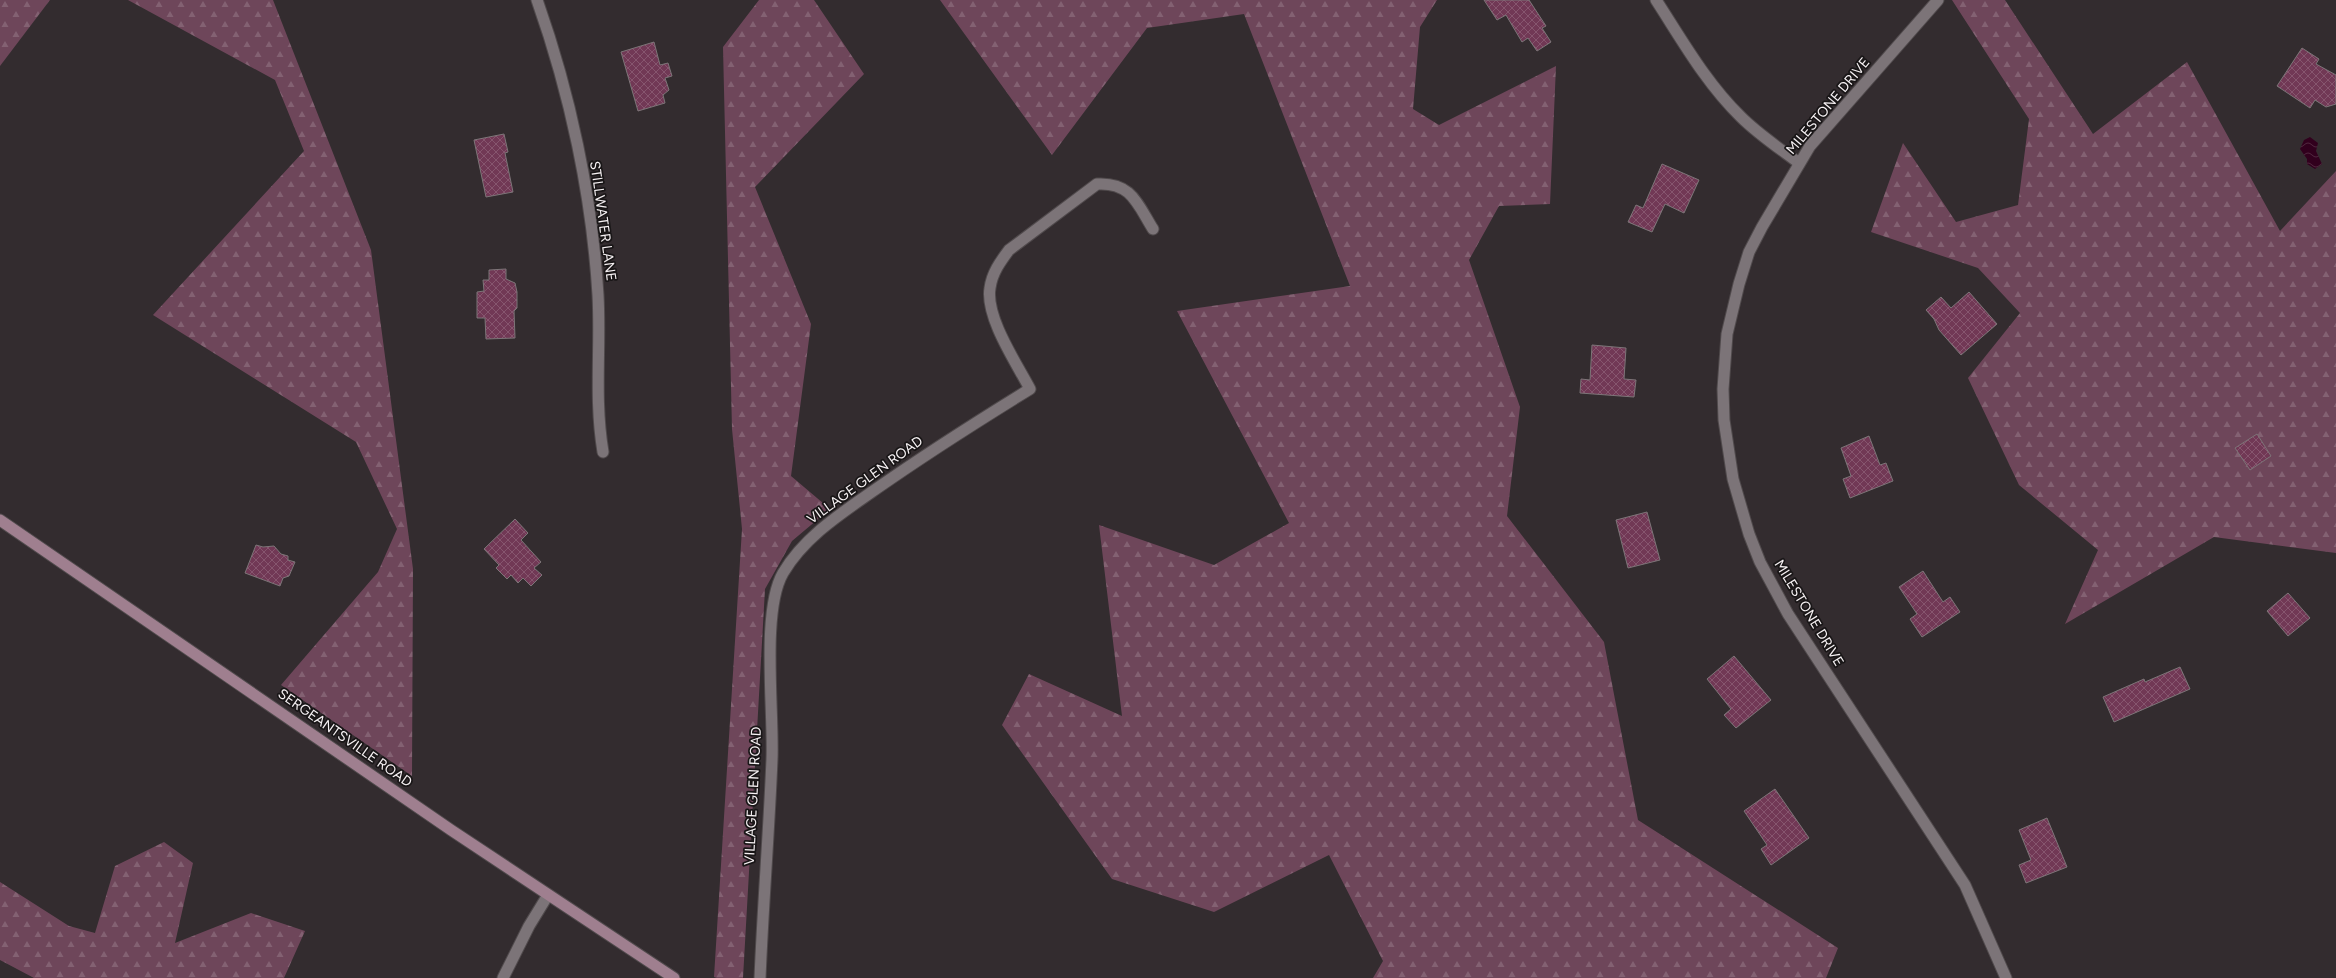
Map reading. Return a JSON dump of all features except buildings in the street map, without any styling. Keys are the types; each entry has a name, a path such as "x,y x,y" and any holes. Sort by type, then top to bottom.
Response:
{"main road":[{"name":"SERGEANTSVILLE ROAD","path":"0,520 548,895 674,978"}],"street":[{"name":"STILLWATER LANE","path":"537,0 560,72 575,133 588,214 598,295 597,410 603,452"},
{"path":"1656,0 1704,74 1721,95 1758,132 1798,163"},
{"name":"MILESTONE DRIVE","path":"1938,0 1810,146 1798,163 1775,203 1749,252 1732,308 1724,354 1722,389 1727,443 1733,479 1749,534 1774,589 1792,620 1964,885 2006,978"},
{"name":"VILLAGE GLEN ROAD","path":"760,978 772,756 771,629 775,596 782,575 806,545 836,518 950,438 1030,389 1000,330 991,304 989,290 992,277 999,263 1013,246 1097,184 1107,183 1122,186 1131,195 1153,229"},
{"path":"503,978 529,926 548,895"}],"green space":[{"path":"0,0 50,0 0,66"},
{"path":"128,0 273,0 371,250 413,569 412,776 281,685 378,572 397,529 356,442 153,315 304,151 275,80"},
{"path":"759,0 814,0 864,74 755,187 811,324 791,476 830,509 792,541 765,589 743,978 717,978 714,977 742,529 732,429 723,47"},
{"path":"940,0 1437,0 1420,27 1413,109 1439,125 1556,66 1550,204 1499,206 1469,260 1520,407 1507,516 1604,642 1638,820 1838,948 1826,978 1373,978 1383,961 1329,855 1214,912 1112,879 1002,725 1029,674 1122,716 1099,525 1214,565 1289,523 1177,311 1350,286 1244,14 1147,28 1052,155"},
{"path":"1952,0 2005,0 2093,134 2187,62 2280,231 2336,171 2336,553 2214,537 2065,624 2098,550 2019,485 1968,378 2020,313 1978,268 1871,232 1903,143 1956,222 2018,205 2029,119"},
{"path":"164,842 193,863 175,943 251,913 305,931 284,978 34,978 0,960 0,882 69,926 95,933 115,866"}],"water":[{"path":"2310,137 2318,143 2316,151 2322,164 2315,169 2307,164 2307,159 2300,149 2304,140"}]}
